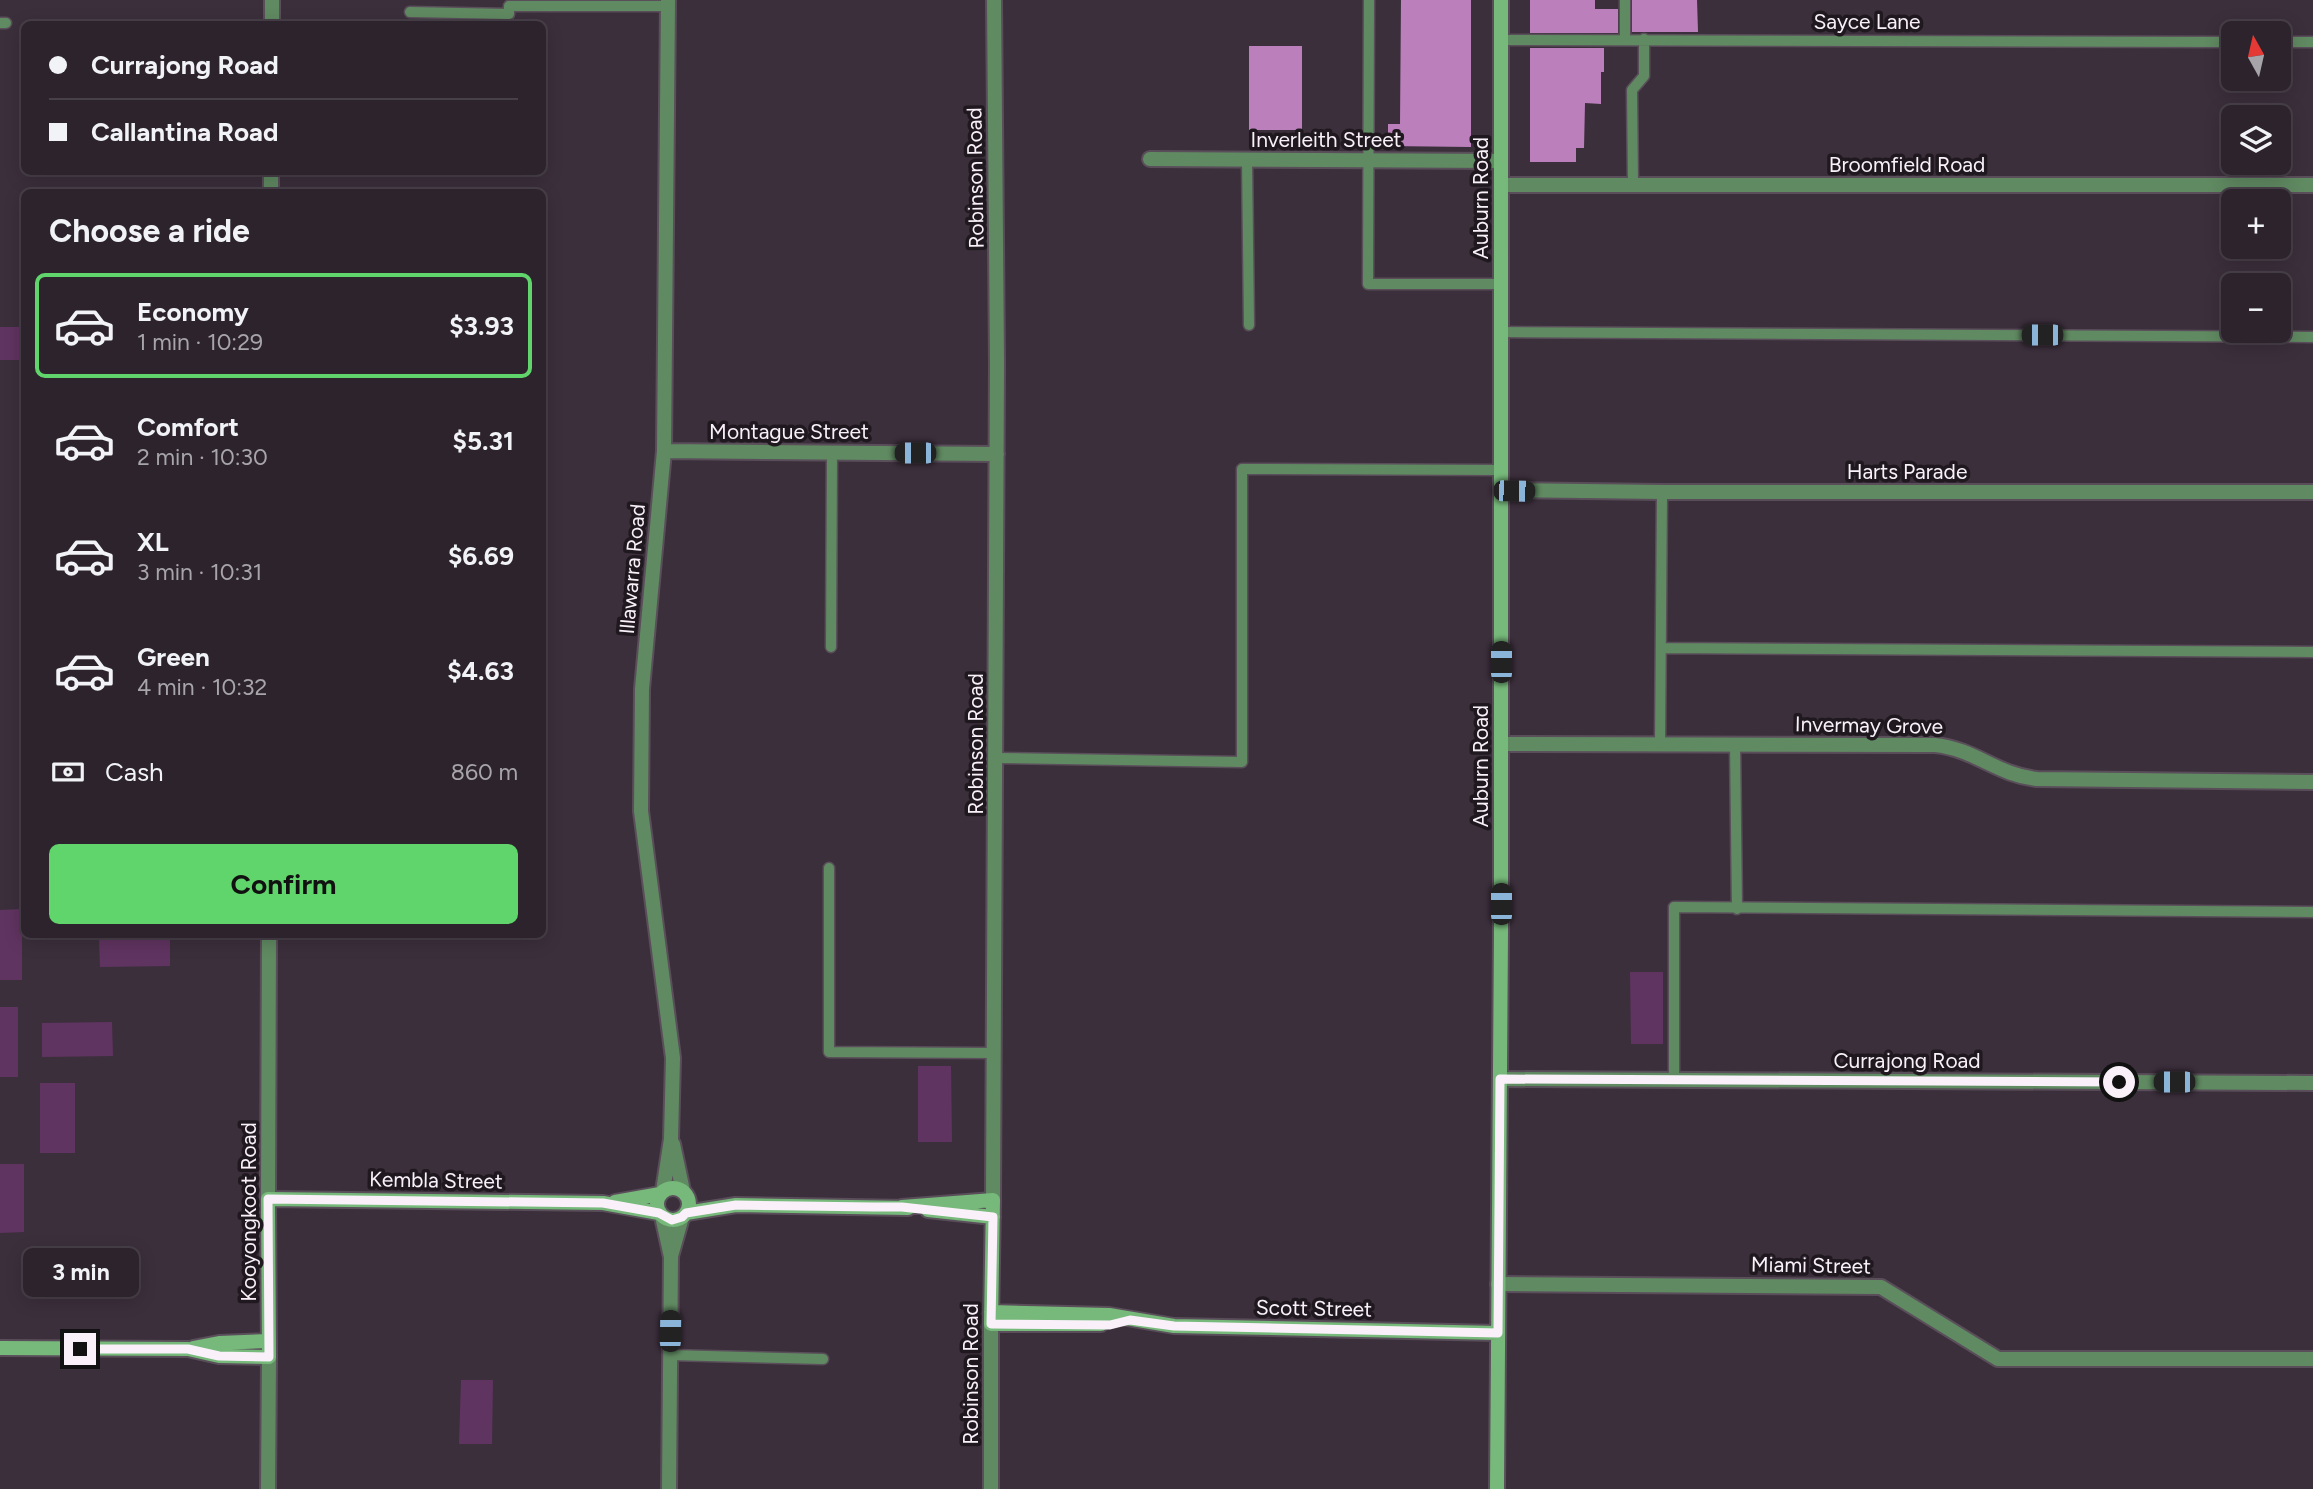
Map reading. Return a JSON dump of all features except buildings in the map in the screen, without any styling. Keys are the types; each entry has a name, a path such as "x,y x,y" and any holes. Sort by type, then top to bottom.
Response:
{"street":[{"path":"272,0 272,21"},
{"name":"Robinson Road","path":"991,1489 997,454 994,0"},
{"name":"Auburn Road","path":"1497,1489 1501,0"},
{"name":"Illawarra Road","path":"661,1193 671,1139 673,1058 641,811 642,689 664,451 668,3"},
{"name":"Inverleith Street","path":"1150,159 1501,161"},
{"name":"Broomfield Road","path":"1501,185 2313,186"},
{"name":"Montague Street","path":"664,451 997,454"},
{"name":"Harts Parade","path":"1501,490 2313,492"},
{"name":"Invermay Grove","path":"1501,744 1946,746 1969,752 2011,774 2036,779 2313,782"},
{"name":"Kooyongkoot Road","path":"268,1489 269,938"},
{"name":"Currajong Road","path":"1500,1079 2313,1083"},
{"name":"Illawarra Road","path":"671,1139 685,1193"},
{"path":"669,1489 671,1257 657,1203 661,1193 673,1188 736,1205"},
{"name":"Kembla Street","path":"603,1203 661,1193"},
{"path":"671,1257 689,1205 685,1193"},
{"name":"Kembla Street","path":"268,1199 603,1203 661,1214"},
{"path":"661,1214 672,1220 684,1215 736,1205 902,1207 993,1200"},
{"path":"902,1207 993,1217"},
{"name":"Miami Street","path":"1498,1284 1881,1287 1998,1359 2313,1359"},
{"name":"Scott Street","path":"991,1318 1110,1325 1130,1320 1174,1326 1498,1333"},
{"path":"0,1348 188,1349 219,1343 269,1341"},
{"path":"188,1349 219,1356 269,1357"}],"lane":[{"path":"1369,0 1368,284 1501,284"},
{"path":"1625,0 1625,39"},
{"path":"410,12 509,14 509,6 668,3"},
{"path":"1633,186 1632,90 1644,76 1644,39"},
{"name":"Sayce Lane","path":"1501,40 2221,42"},
{"path":"2291,42 2313,42"},
{"path":"1247,159 1250,325"},
{"path":"1501,332 2313,337"},
{"path":"831,647 832,453"},
{"path":"996,758 1242,762 1242,470 1501,470"},
{"path":"1660,744 1662,492"},
{"path":"1661,648 2313,652"},
{"path":"1735,744 1737,909"},
{"path":"830,868 829,1052 994,1053"},
{"path":"1674,1080 1674,907 2313,912"},
{"path":"670,1355 823,1359"}],"shaded area":[{"path":"0,327 21,327 21,360 0,360"},
{"path":"21,909 22,980 0,980 0,910"},
{"path":"99,939 170,939 170,966 100,967"},
{"path":"1630,972 1663,972 1663,1044 1631,1044"},
{"path":"0,1007 18,1007 18,1077 0,1077"},
{"path":"112,1022 113,1056 42,1057 42,1023"},
{"path":"918,1066 951,1066 952,1142 918,1142"},
{"path":"40,1083 75,1083 75,1153 40,1153"},
{"path":"0,1164 24,1164 24,1232 0,1233"},
{"path":"461,1380 493,1380 492,1444 459,1444"}],"route":[{"path":"80,1349 188,1349 219,1356 269,1357 268,1199 603,1203 659,1213 672,1220 677,1220 686,1213 736,1205 902,1207 993,1217 991,1324 1110,1325 1130,1320 1174,1326 1498,1333 1500,1079 2119,1082"}]}
